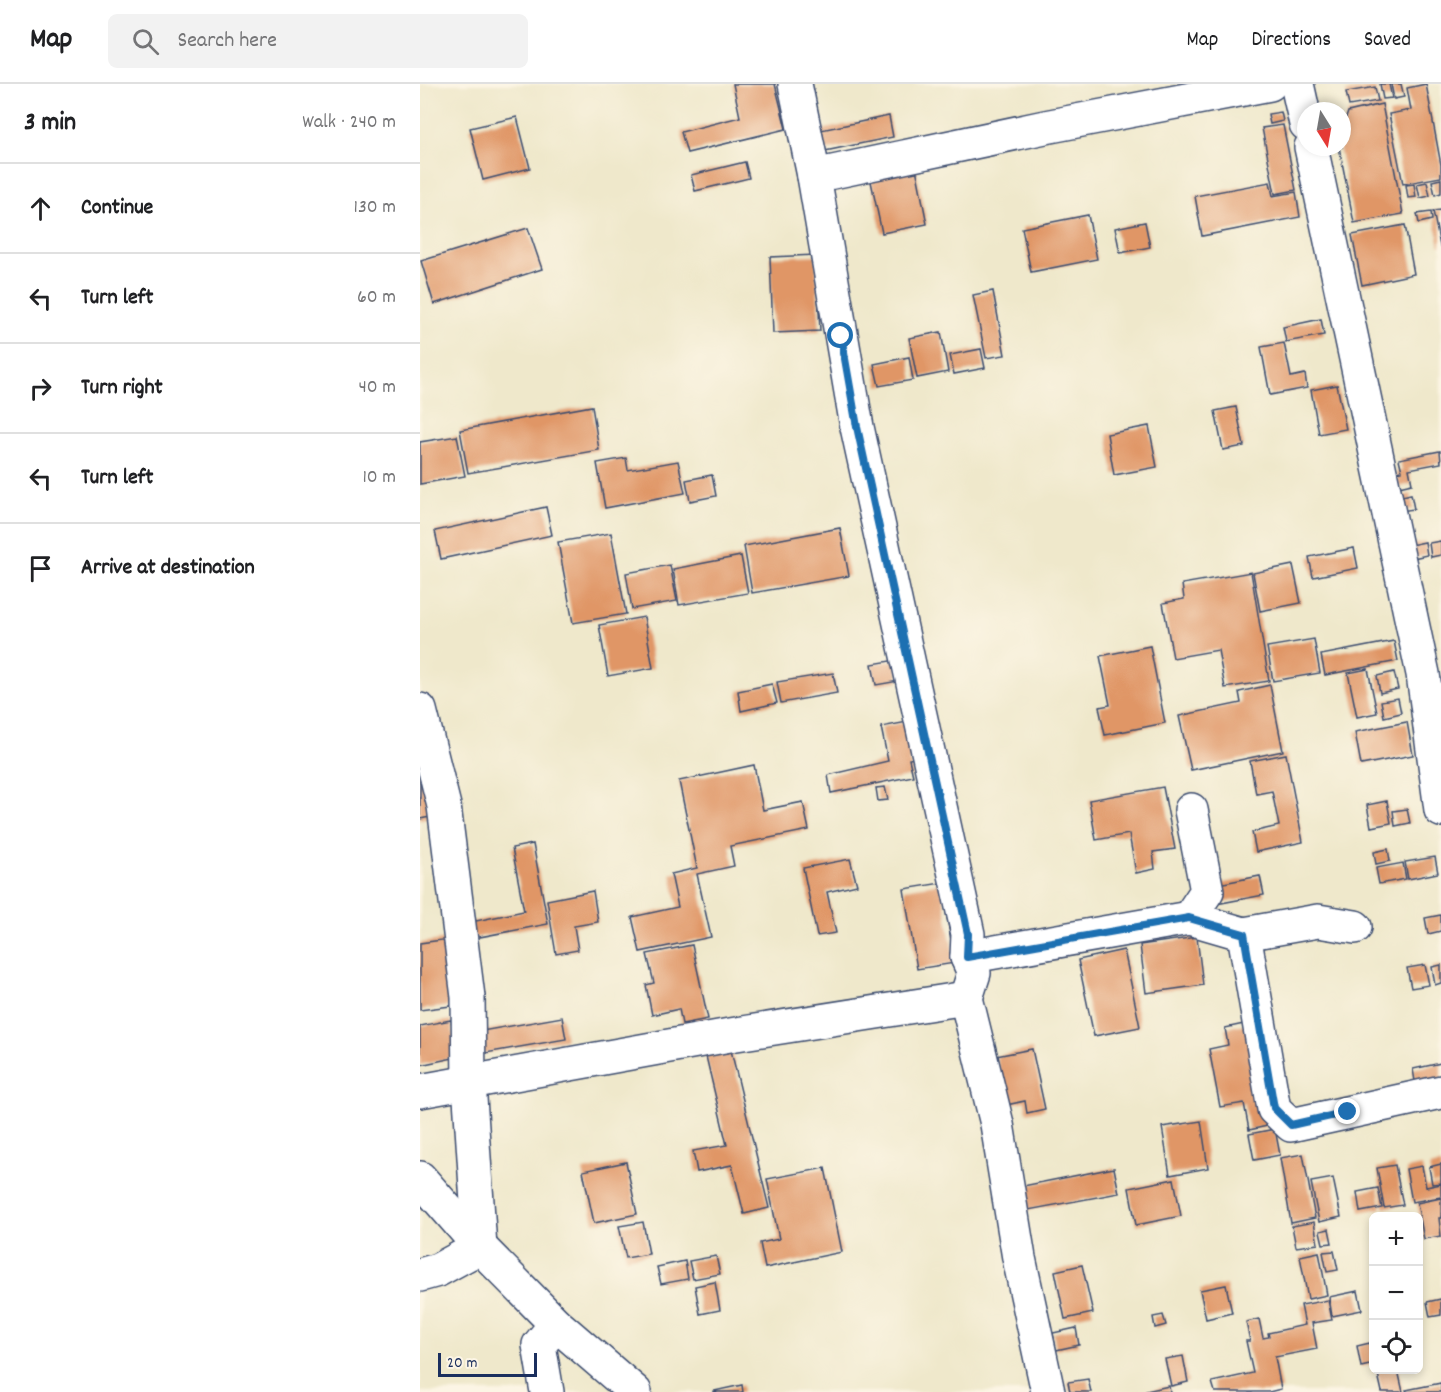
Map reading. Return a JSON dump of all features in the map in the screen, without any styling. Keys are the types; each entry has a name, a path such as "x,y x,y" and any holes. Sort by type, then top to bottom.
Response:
{"street":[{"path":"795,84 857,427 968,934 967,957 974,973 966,998 997,1124 1019,1258 1048,1392"},
{"path":"813,176 1045,127 1270,84"},
{"path":"1298,84 1302,102"},
{"path":"1313,156 1432,672 1441,810"},
{"path":"420,710 444,806 468,997 469,1083 480,1247"},
{"path":"1189,918 1207,891 1191,810"},
{"path":"967,957 1189,918 1244,934 1318,921 1355,927"},
{"path":"1244,934 1274,1108 1291,1125 1441,1092"},
{"path":"420,1091 730,1035 966,998"},
{"path":"420,1178 480,1247 556,1324 635,1392"},
{"path":"420,1275 438,1270 480,1247"},
{"path":"547,1392 539,1345 556,1324"}],"building":[{"path":"733,84 775,84 786,129 687,153 681,132 740,117"},
{"path":"1380,84 1389,84 1392,98 1383,99"},
{"path":"1391,84 1401,84 1404,97 1394,99"},
{"path":"1426,84 1441,165 1441,177 1403,184 1389,114 1411,110 1407,88"},
{"path":"1375,87 1378,101 1351,106 1346,92"},
{"path":"1382,104 1403,214 1354,223 1341,156 1351,156 1351,111"},
{"path":"1281,112 1283,121 1270,124 1268,114"},
{"path":"889,116 893,137 820,152 816,131"},
{"path":"517,117 530,168 483,180 470,128"},
{"path":"1283,125 1296,190 1275,194 1262,128"},
{"path":"745,162 749,178 695,191 691,175"},
{"path":"915,163 927,224 882,233 869,172"},
{"path":"1441,179 1441,193 1435,195 1432,181"},
{"path":"1270,182 1273,196 1296,192 1300,217 1202,236 1195,196"},
{"path":"1427,182 1430,196 1420,198 1417,184"},
{"path":"1414,184 1416,197 1408,198 1406,185"},
{"path":"1441,210 1441,246 1440,246 1433,211"},
{"path":"1431,212 1432,220 1419,223 1417,214"},
{"path":"1088,215 1097,259 1031,272 1022,228"},
{"path":"1145,222 1150,247 1120,253 1115,228"},
{"path":"1405,225 1414,274 1362,285 1352,235"},
{"path":"528,228 542,269 434,304 421,261"},
{"path":"816,255 820,331 773,333 770,257"},
{"path":"993,291 1005,355 986,358 973,295"},
{"path":"1321,319 1324,335 1286,342 1283,327"},
{"path":"941,332 948,372 917,378 909,338"},
{"path":"1284,343 1291,377 1305,374 1307,388 1270,395 1261,347"},
{"path":"981,349 985,368 954,374 950,355"},
{"path":"909,357 913,380 879,386 874,364"},
{"path":"1337,385 1346,429 1319,434 1311,390"},
{"path":"592,406 599,450 468,473 460,430"},
{"path":"1236,407 1244,446 1223,450 1215,411"},
{"path":"1149,426 1157,467 1114,475 1107,434"},
{"path":"457,436 465,476 420,484 420,442"},
{"path":"1440,451 1441,463 1409,469 1412,484 1399,487 1396,472 1402,471 1399,459"},
{"path":"626,458 628,470 678,461 685,493 605,508 597,463"},
{"path":"712,475 716,496 690,501 686,480"},
{"path":"1411,494 1414,509 1401,511 1398,497"},
{"path":"546,507 552,535 441,559 435,531"},
{"path":"840,528 849,576 752,593 744,546"},
{"path":"611,533 626,614 573,623 558,542"},
{"path":"1441,541 1441,555 1431,557 1429,543"},
{"path":"1425,542 1427,555 1413,558 1410,545"},
{"path":"1354,548 1358,568 1313,577 1309,557"},
{"path":"741,556 748,593 679,605 673,569"},
{"path":"670,565 677,601 632,609 626,573"},
{"path":"1293,565 1301,603 1260,611 1253,573"},
{"path":"1251,572 1269,681 1225,688 1218,650 1173,658 1163,603 1184,599 1182,584"},
{"path":"644,617 653,668 608,676 599,625"},
{"path":"1314,639 1320,673 1273,681 1267,647"},
{"path":"1394,641 1398,661 1325,675 1321,655"},
{"path":"1150,646 1165,723 1105,735 1099,707 1110,705 1100,656"},
{"path":"896,660 899,681 876,685 872,664"},
{"path":"1368,669 1377,713 1357,717 1348,673"},
{"path":"1394,672 1398,689 1380,693 1377,676"},
{"path":"833,673 837,693 781,703 777,682"},
{"path":"772,684 777,703 741,711 738,691"},
{"path":"1270,685 1283,751 1191,770 1179,716 1241,703 1239,692"},
{"path":"1398,698 1401,713 1384,717 1381,701"},
{"path":"907,722 915,758 909,759 913,776 831,793 828,775 888,761 881,727"},
{"path":"1407,722 1413,755 1361,765 1355,732"},
{"path":"420,750 435,816 420,819"},
{"path":"1286,754 1303,842 1256,852 1252,832 1279,826 1272,791 1256,794 1250,761"},
{"path":"754,765 763,810 803,802 809,830 730,846 734,866 697,874 711,937 640,952 632,917 678,907 671,874 697,868 679,781"},
{"path":"885,787 888,800 878,801 876,788"},
{"path":"1163,787 1175,849 1153,852 1155,869 1136,873 1129,834 1096,840 1089,800"},
{"path":"1387,801 1391,823 1371,827 1367,805"},
{"path":"1407,809 1410,823 1395,826 1393,811"},
{"path":"533,844 548,924 469,939 466,923 524,911 512,848"},
{"path":"1388,849 1390,861 1376,864 1374,852"},
{"path":"1435,857 1438,873 1408,879 1405,862"},
{"path":"850,859 857,885 827,892 836,933 817,936 803,868"},
{"path":"1403,863 1406,879 1379,884 1376,868"},
{"path":"1260,876 1264,895 1216,904 1213,885"},
{"path":"941,883 955,963 917,969 904,889"},
{"path":"593,891 598,922 574,926 578,950 556,954 547,900"},
{"path":"1441,915 1441,931 1428,934 1425,918"},
{"path":"1197,937 1203,985 1146,993 1140,945"},
{"path":"449,939 458,1005 420,1010 420,943"},
{"path":"692,945 708,1019 682,1024 679,1009 652,1015 646,985 654,983 647,954"},
{"path":"1124,950 1140,1027 1094,1036 1078,960"},
{"path":"1425,965 1429,985 1411,988 1407,968"},
{"path":"1441,965 1441,983 1435,985 1432,967"},
{"path":"562,1017 566,1039 480,1054 476,1032"},
{"path":"451,1020 458,1057 420,1065 420,1026"},
{"path":"1253,1022 1272,1125 1249,1130 1244,1103 1220,1107 1209,1049 1228,1045 1225,1028"},
{"path":"730,1046 769,1208 744,1214 732,1165 697,1172 693,1151 727,1145 705,1052"},
{"path":"1032,1049 1045,1109 1027,1113 1025,1101 1006,1105 996,1056"},
{"path":"1441,1063 1441,1082 1416,1087 1413,1069"},
{"path":"1201,1121 1208,1168 1170,1175 1162,1127"},
{"path":"1275,1129 1280,1155 1254,1160 1249,1134"},
{"path":"1303,1154 1315,1218 1291,1223 1280,1158"},
{"path":"626,1162 637,1214 594,1223 583,1171"},
{"path":"1441,1164 1441,1183 1432,1184 1429,1167"},
{"path":"1395,1165 1403,1205 1384,1208 1377,1168"},
{"path":"1422,1166 1426,1187 1441,1184 1441,1197 1412,1202 1406,1169"},
{"path":"825,1168 842,1252 765,1268 760,1243 779,1239 767,1179"},
{"path":"1114,1168 1119,1193 1023,1211 1018,1187"},
{"path":"1333,1178 1341,1217 1319,1222 1311,1182"},
{"path":"1174,1179 1181,1216 1136,1225 1129,1188"},
{"path":"1378,1188 1382,1208 1360,1212 1357,1192"},
{"path":"1441,1198 1441,1218 1439,1218 1441,1236 1424,1239 1423,1212 1419,1212 1417,1203"},
{"path":"643,1222 649,1254 626,1258 619,1226"},
{"path":"1314,1222 1318,1244 1296,1247 1292,1226"},
{"path":"1329,1229 1332,1243 1323,1244 1320,1231"},
{"path":"1334,1251 1338,1270 1327,1272 1323,1252"},
{"path":"1319,1252 1327,1295 1308,1299 1300,1256"},
{"path":"716,1256 720,1274 693,1279 689,1261"},
{"path":"685,1261 688,1279 661,1284 657,1267"},
{"path":"1082,1265 1093,1313 1065,1319 1055,1271"},
{"path":"715,1282 720,1310 700,1314 695,1286"},
{"path":"1226,1285 1232,1313 1206,1319 1200,1290"},
{"path":"1358,1291 1362,1310 1332,1316 1329,1297"},
{"path":"1441,1299 1441,1315 1430,1317 1427,1302"},
{"path":"1328,1300 1332,1320 1312,1323 1317,1349 1275,1357 1281,1389 1269,1392 1215,1392 1212,1382 1253,1373 1246,1341 1250,1341 1246,1322 1259,1319 1263,1338 1269,1337 1268,1333 1305,1325 1301,1305"},
{"path":"1163,1315 1166,1325 1155,1328 1153,1317"},
{"path":"1076,1328 1079,1345 1056,1350 1053,1333"},
{"path":"1369,1343 1369,1365 1361,1367 1357,1346"},
{"path":"1183,1356 1188,1382 1171,1386 1165,1359"},
{"path":"1378,1374 1399,1374 1403,1392 1382,1392"},
{"path":"1088,1379 1091,1392 1070,1392 1068,1382"},
{"path":"1441,1383 1441,1392 1407,1392 1406,1390"},
{"path":"742,1385 743,1392 714,1392 714,1391"},
{"path":"1169,1386 1170,1392 1146,1392 1146,1391"}],"route":[{"path":"841,336 857,427 968,934 967,957 1189,918 1244,934 1274,1108 1291,1125 1348,1112"}]}
